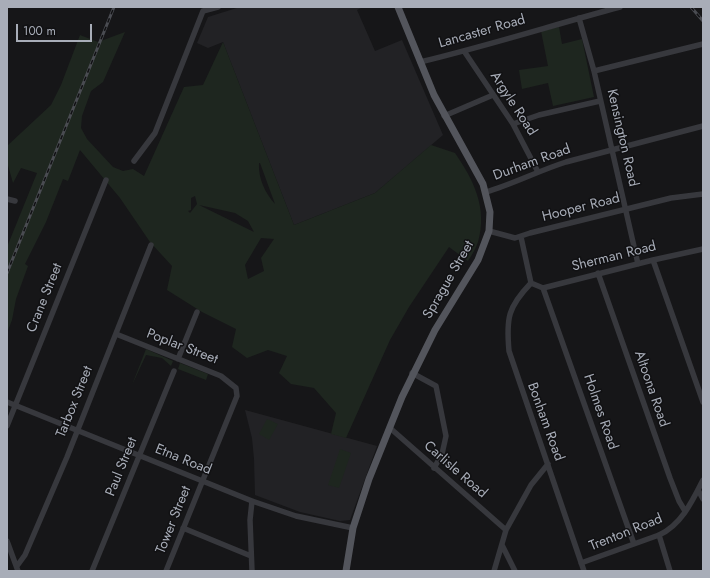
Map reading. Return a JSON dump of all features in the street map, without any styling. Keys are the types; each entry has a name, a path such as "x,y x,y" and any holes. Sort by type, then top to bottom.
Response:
{"main road":[{"name":"Sprague Street","path":"346,571 353,528 369,479 412,373 435,330 478,260 489,231 490,212 483,184 444,116 398,7"}],"street":[{"path":"134,161 156,133 203,11 218,7"},
{"name":"Lancaster Road","path":"420,62 464,52 620,7"},
{"name":"Kensington Road","path":"579,18 594,71 638,264"},
{"path":"594,71 703,44"},
{"name":"Argyle Road","path":"464,52 513,124 538,172"},
{"path":"444,116 493,95"},
{"path":"513,124 539,115 600,101"},
{"name":"Durham Road","path":"486,192 507,186 538,172 566,162 703,126"},
{"name":"Crane Street","path":"7,426 106,180"},
{"name":"Hooper Road","path":"489,231 512,237 521,237 530,233 671,198 703,194"},
{"path":"7,199 15,200"},
{"path":"521,237 531,283 544,288"},
{"name":"Tarbox Street","path":"18,568 25,555 116,334 151,245"},
{"name":"Sherman Road","path":"544,288 598,273 703,249"},
{"path":"653,260 703,402"},
{"name":"Altoona Road","path":"598,273 666,467 678,498 685,511"},
{"name":"Bonham Road","path":"531,283 517,298 509,318 507,334 512,365 548,464 584,571"},
{"name":"Holmes Road","path":"544,288 634,544"},
{"path":"178,359 197,312"},
{"name":"Poplar Street","path":"116,334 221,376 236,388"},
{"name":"Paul Street","path":"92,571 174,371"},
{"path":"412,373 436,386 446,436 442,454 434,468"},
{"name":"Tower Street","path":"166,571 237,396 236,388"},
{"name":"Etna Road","path":"7,402 252,501 296,516 353,528"},
{"name":"Carlisle Road","path":"390,428 506,530"},
{"path":"494,571 506,530 531,485 548,464"},
{"name":"Trenton Road","path":"581,563 659,535 672,528 685,511 703,480"},
{"path":"698,490 703,499"},
{"path":"252,501 250,520 252,571"},
{"path":"183,528 251,556"},
{"path":"659,535 670,571"},
{"path":"7,541 18,568"},
{"path":"502,545 515,571"}],"shaded area":[{"path":"240,7 363,7 357,10 375,51 402,40 443,135 375,193 294,225 223,42 208,48 197,43 208,17"},
{"path":"559,27 562,44 582,39 594,97 553,106 548,83 522,89 519,70 548,66 541,31"},
{"path":"125,32 103,82 91,91 82,116 81,128 87,139 113,167 123,171 133,169 144,176 184,87 203,85 223,42 294,225 375,193 431,145 455,153 462,163 473,184 480,206 481,229 474,252 468,261 449,247 409,307 390,340 346,438 331,434 336,413 314,388 291,384 279,373 287,356 268,350 247,358 232,347 236,329 202,312 167,290 172,266 150,242 120,198 80,150 68,181 63,179 46,222 25,264 28,266 16,299 12,320 7,333 7,247 37,173 21,168 13,183 7,162 7,146 51,105 61,85 80,35 98,42","holes":["260,163 275,204 263,185 259,169","195,196 197,204 190,213 188,211 191,210 191,198","199,205 235,213 248,221 254,232","261,238 274,239 261,258 264,271 248,279 245,265"]},
{"path":"146,349 173,361 171,366 162,358 146,355 132,385"},
{"path":"180,363 208,374 206,380 178,369"},
{"path":"245,410 377,446 350,520 340,521 300,512 255,495 252,438"},
{"path":"267,419 278,424 269,440 259,434"},
{"path":"340,449 351,453 339,488 328,485"}],"railway":[{"path":"7,273 114,7"},
{"path":"691,7 703,21"}]}
